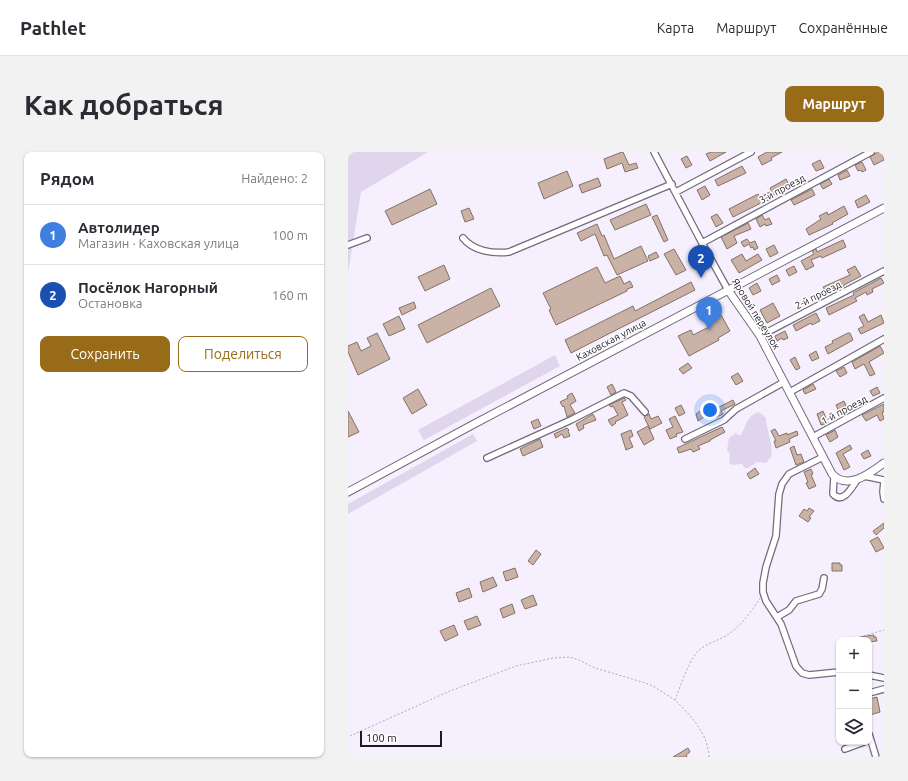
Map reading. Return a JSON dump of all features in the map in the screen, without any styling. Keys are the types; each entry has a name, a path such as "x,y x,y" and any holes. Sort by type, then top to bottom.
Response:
{"main road":[{"name":"Каховская улица","path":"348,492 420,452 884,208"},
{"name":"Яровой переулок","path":"728,290 760,336 834,477"},
{"path":"834,477 846,481 857,480 884,464"}],"street":[{"name":"Яровой переулок","path":"654,152 728,290"},
{"path":"676,192 751,152"},
{"name":"3-й проезд","path":"702,243 871,152"},
{"path":"463,238 467,243 476,248 498,253 509,252 672,184"},
{"path":"348,245 367,238"},
{"name":"2-й проезд","path":"760,336 884,271"},
{"path":"790,392 884,339"},
{"path":"685,439 724,420 736,409 784,382"},
{"path":"487,458 571,420 624,393 631,396 645,412"},
{"name":"1-й проезд","path":"813,437 884,398"},
{"path":"823,457 789,474 780,487 776,536 765,571 763,592 768,606 777,617 784,630 796,666 802,673 809,675 836,672"},
{"path":"864,476 884,480 884,499"},
{"path":"834,477 833,492 837,497 846,495 857,480"},
{"path":"777,617 789,610 796,601 819,594 822,589 824,578"},
{"path":"872,676 884,678"},
{"path":"872,692 884,689"},
{"path":"845,749 856,745"},
{"path":"872,745 876,757"}],"path":[{"path":"675,700 698,652 703,647 732,631 756,604 763,592"},
{"path":"860,637 884,630"},
{"path":"350,736 450,691 516,666 563,657 575,659 595,668 653,686 675,700 701,729 708,745 709,757"}],"shaded area":[{"path":"348,152 428,152 361,192 348,274"},
{"path":"555,355 560,366 424,440 418,430"},
{"path":"759,412 766,418 771,442 771,457 766,463 757,462 748,468 745,468 742,464 732,465 729,463 730,454 727,450 729,438 736,433 741,435 749,418 755,413"},
{"path":"473,434 477,441 348,514 348,504"}],"building":[{"path":"622,152 629,165 636,163 638,168 625,172 622,163 607,169 604,159"},
{"path":"711,152 726,152 710,161 706,154"},
{"path":"767,152 782,152 771,158 772,160 762,165 758,157"},
{"path":"878,152 882,152 884,160 874,165 870,157"},
{"path":"687,156 692,165 686,168 681,159"},
{"path":"820,160 824,168 816,171 812,164"},
{"path":"862,162 866,170 862,172 861,170 858,171 855,165"},
{"path":"742,166 746,173 718,186 715,180"},
{"path":"847,170 850,176 840,180 838,175"},
{"path":"567,171 573,186 544,199 538,183"},
{"path":"598,178 601,186 582,193 579,185"},
{"path":"786,179 791,188 785,191 784,189 770,197 771,199 768,201 767,200 733,217 729,209 758,194 760,197 770,192 770,188"},
{"path":"829,179 832,184 823,189 820,184"},
{"path":"705,186 710,195 702,200 697,190"},
{"path":"430,189 437,204 392,225 385,211"},
{"path":"812,189 815,195 794,205 791,200"},
{"path":"866,195 870,202 858,208 855,201"},
{"path":"646,204 651,215 615,230 610,220"},
{"path":"844,206 848,214 832,223 833,224 809,235 806,229 821,219 819,216 827,212 828,215"},
{"path":"469,208 474,219 465,222 461,211"},
{"path":"717,214 723,223 716,227 711,217"},
{"path":"657,215 668,240 664,242 652,217"},
{"path":"762,215 765,220 769,218 772,224 766,226 765,224 760,227 756,219"},
{"path":"748,223 751,229 734,236 737,243 727,249 721,237"},
{"path":"597,224 602,236 604,235 614,259 641,246 648,261 617,275 607,255 604,256 595,234 581,241 577,233"},
{"path":"747,239 750,243 755,241 758,248 754,250 749,244 744,247 741,242"},
{"path":"843,240 846,247 822,258 821,256 811,260 814,266 806,270 801,261 814,254 812,251 816,249 817,252"},
{"path":"774,245 778,253 770,257 766,249"},
{"path":"674,249 686,270 676,275 664,254"},
{"path":"656,252 659,257 650,261 648,256"},
{"path":"742,254 746,261 758,254 762,260 739,273 731,260"},
{"path":"444,265 450,279 425,291 418,277"},
{"path":"794,266 797,272 789,276 786,270"},
{"path":"855,266 861,276 838,290 837,288 827,294 823,287 850,275 847,270"},
{"path":"597,267 605,283 620,276 624,284 630,281 633,287 556,325 549,310 551,309 543,293"},
{"path":"777,275 780,281 772,285 769,279"},
{"path":"881,278 884,283 872,289 873,292 867,295 866,292 855,298 857,301 829,315 826,308 854,295 853,293"},
{"path":"691,282 695,290 571,353 565,340 633,306 635,311"},
{"path":"757,283 761,291 753,295 749,288"},
{"path":"491,288 500,306 427,343 418,325"},
{"path":"414,302 416,308 402,315 399,308"},
{"path":"773,303 780,316 767,323 760,310"},
{"path":"816,313 820,321 812,325 811,323 796,331 793,325"},
{"path":"864,314 868,322 881,315 884,323 861,334 858,329 864,326 859,317"},
{"path":"721,315 730,331 718,338 719,340 689,356 678,336 691,330 693,335 711,326 708,321"},
{"path":"399,316 405,329 389,336 383,324"},
{"path":"785,331 788,338 783,340 782,338 777,341 775,336"},
{"path":"377,333 390,359 358,375 348,352 348,346 357,342 361,351 371,346 367,338"},
{"path":"850,333 853,340 828,354 825,347 833,343 832,341"},
{"path":"880,346 884,353 869,362 875,374 870,376 864,364 855,369 852,362"},
{"path":"816,351 819,358 812,361 809,355"},
{"path":"795,357 800,368 796,370 790,360"},
{"path":"688,363 692,368 683,374 679,369"},
{"path":"844,367 847,373 840,377 836,371"},
{"path":"738,373 743,381 736,385 731,377"},
{"path":"612,384 616,392 611,395 607,387"},
{"path":"813,384 816,389 805,394 803,390"},
{"path":"877,387 880,393 873,396 870,391"},
{"path":"418,389 427,405 412,414 403,398"},
{"path":"572,393 576,401 570,405 575,413 567,417 564,406 563,407 560,402 568,398 567,396"},
{"path":"624,398 626,400 622,402 628,415 615,422 616,423 612,426 608,420 618,415 613,406 611,407 609,405"},
{"path":"733,400 735,404 721,411 723,414 715,418 712,413 720,409 719,407"},
{"path":"844,401 847,408 840,414 836,405"},
{"path":"884,404 884,412 882,412 884,419 880,421 877,415 866,421 862,415"},
{"path":"681,405 685,413 679,416 675,408"},
{"path":"704,408 707,415 698,421 696,414"},
{"path":"348,411 359,432 348,437"},
{"path":"823,411 828,423 821,425 817,414"},
{"path":"593,414 596,420 583,425 584,428 579,431 576,424"},
{"path":"649,414 651,419 658,416 662,423 650,429 644,417"},
{"path":"675,416 683,432 676,434 677,436 670,439 666,430 673,427 669,419"},
{"path":"538,419 541,426 534,429 531,422"},
{"path":"648,426 654,439 644,445 637,432"},
{"path":"722,427 725,432 698,446 700,449 693,452 691,449 679,453 677,448"},
{"path":"567,428 570,436 564,438 562,434 556,438 554,434"},
{"path":"775,429 779,436 797,431 798,435 789,439 790,442 776,448 774,441 776,441 771,431"},
{"path":"631,430 633,436 629,438 633,447 626,450 621,434"},
{"path":"835,430 838,437 830,442 826,435"},
{"path":"540,439 543,447 523,456 520,449"},
{"path":"850,445 852,449 843,454 850,467 844,470 836,453"},
{"path":"794,446 797,455 801,454 804,462 796,465 790,448"},
{"path":"868,450 871,456 864,459 861,454"},
{"path":"755,468 759,474 750,479 747,474"},
{"path":"811,469 813,474 811,475 816,486 809,489 804,472"},
{"path":"809,508 814,511 809,517 811,518 808,522 799,516 804,509 807,511"},
{"path":"884,523 884,528 876,535 873,531"},
{"path":"878,537 884,548 876,552 870,541"},
{"path":"536,550 541,554 533,565 528,561"},
{"path":"832,563 840,563 840,565 842,565 842,571 832,571"},
{"path":"515,568 518,577 506,581 503,572"},
{"path":"493,577 497,586 483,592 480,582"},
{"path":"469,588 472,597 459,602 456,593"},
{"path":"533,595 537,605 525,609 521,600"},
{"path":"512,604 515,613 503,618 500,609"},
{"path":"477,616 481,625 468,630 464,621"},
{"path":"454,625 458,635 445,641 440,631"},
{"path":"874,635 877,641 872,642 872,637 860,637"},
{"path":"877,697 880,712 872,714 872,709 872,698"},
{"path":"688,748 690,752 686,755 687,757 673,757"}],"place":[{"name":"Посёлок Нагорный","path":"701,278"},
{"name":"Автолидер","path":"709,330"}]}
